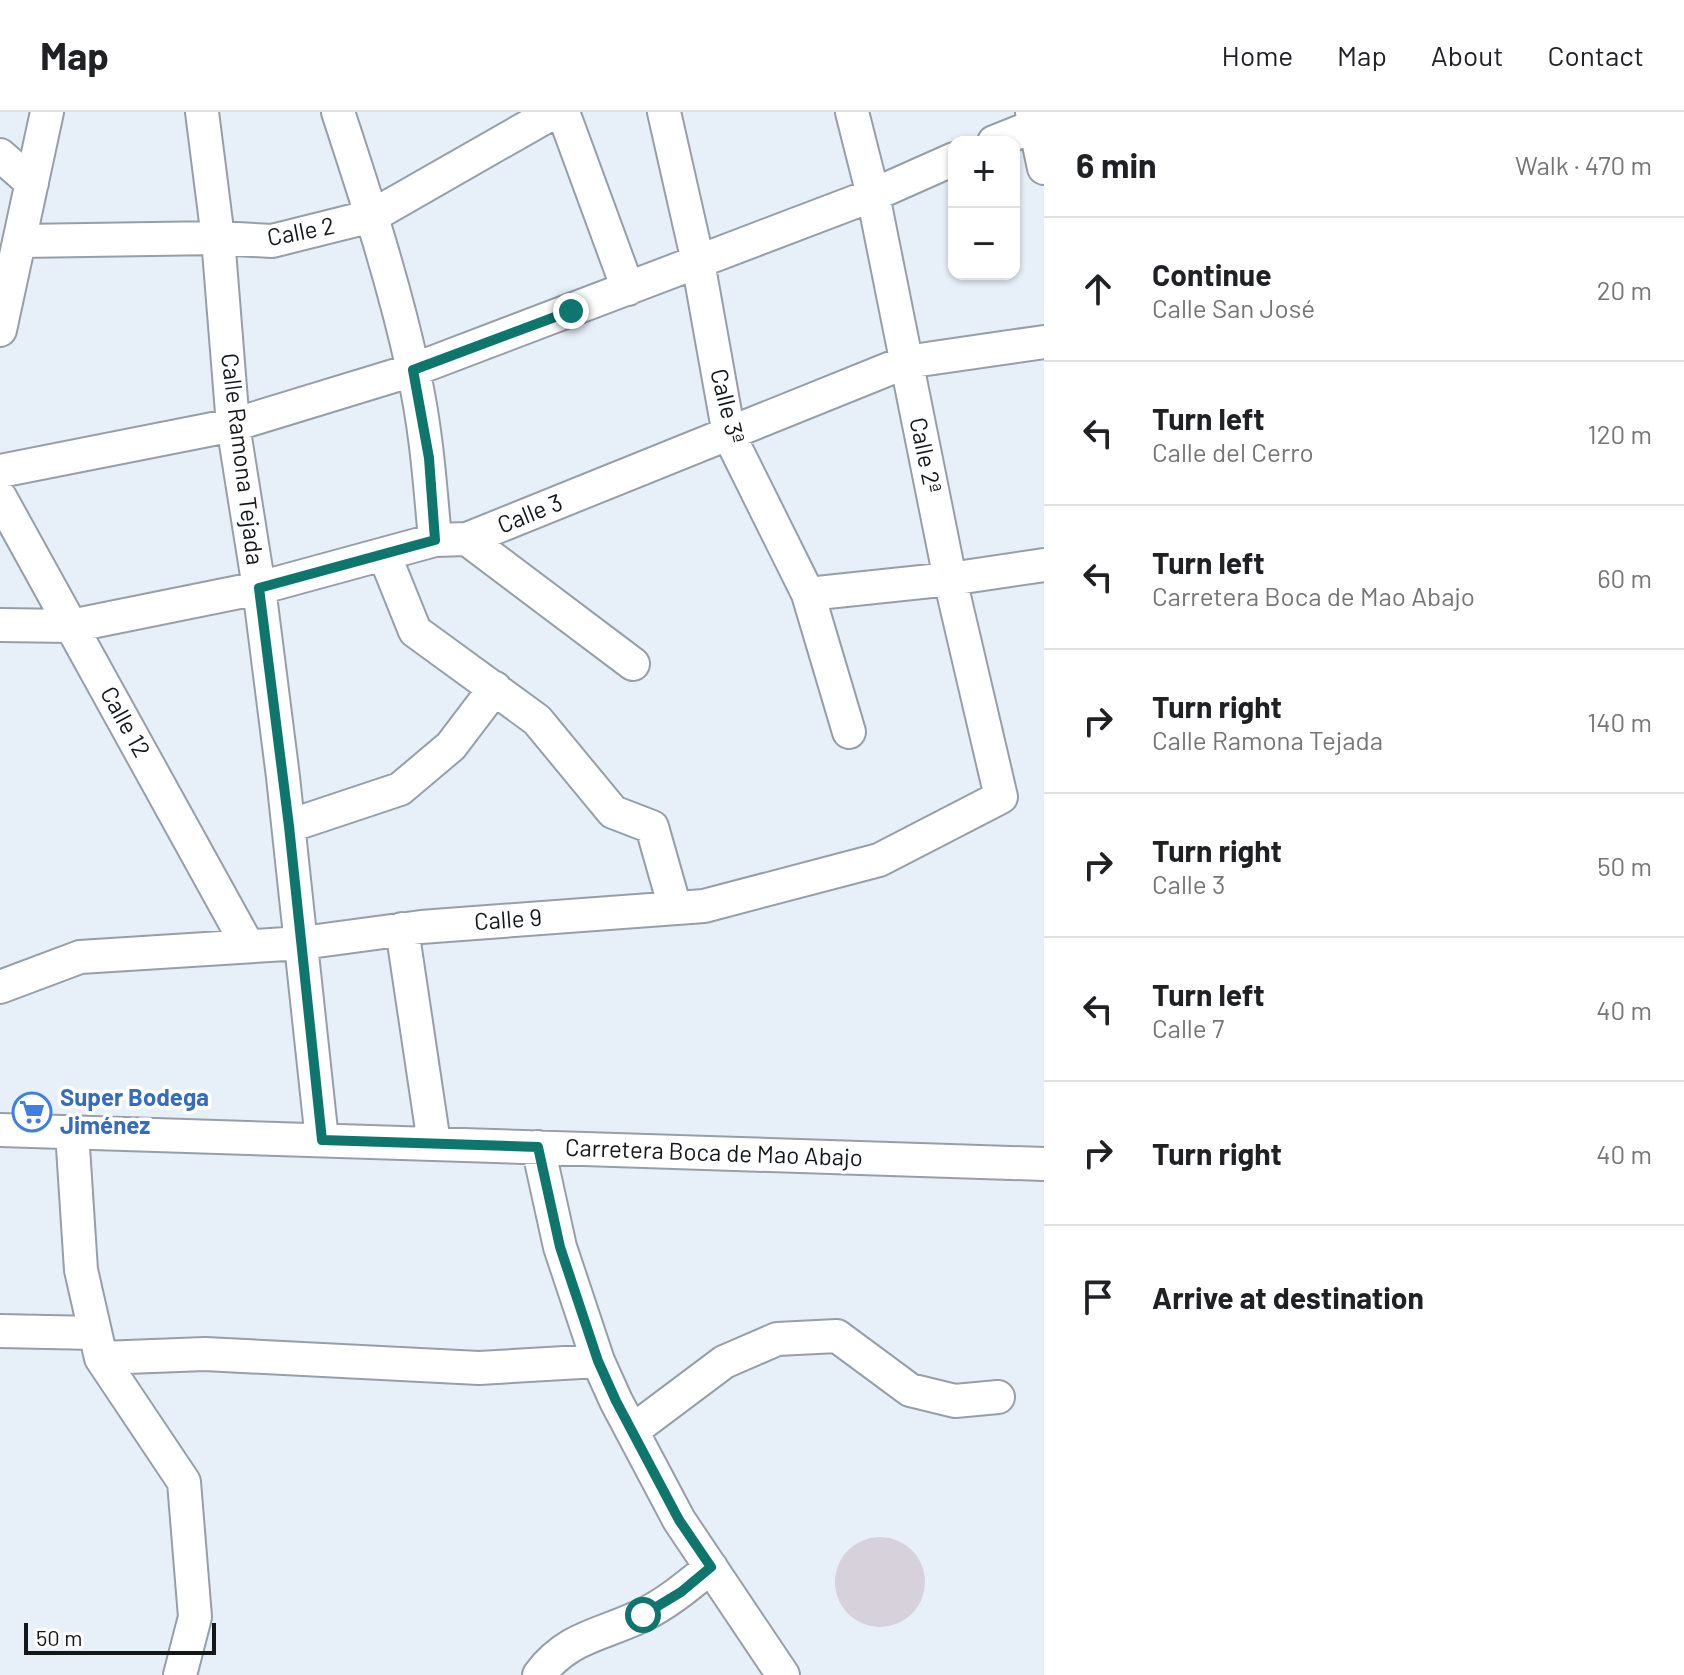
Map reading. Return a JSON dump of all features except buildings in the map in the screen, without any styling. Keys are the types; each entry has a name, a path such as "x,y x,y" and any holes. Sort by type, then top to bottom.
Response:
{"street":[{"path":"0,330 47,112"},
{"name":"Calle Ramona Tejada","path":"202,112 218,238 233,425 259,588 289,826 322,1140"},
{"path":"338,112 372,216 413,370 429,458 435,540"},
{"name":"Calle 2","path":"21,241 218,238 272,241 372,216 554,112"},
{"path":"563,112 628,289"},
{"name":"Calle 3ª","path":"664,112 698,262 729,435 808,594 849,732"},
{"name":"Calle 2ª","path":"852,112 873,195 950,579 1001,797"},
{"path":"1005,136 1037,119 1044,168"},
{"path":"0,155 32,183"},
{"path":"0,471 233,425 413,370 873,195 948,162"},
{"name":"Calle 3","path":"0,625 71,626 259,588 435,540 467,539 906,362 1044,342"},
{"name":"Calle 12","path":"0,497 248,946"},
{"path":"467,539 633,664"},
{"path":"384,554 415,631 537,720 613,812 652,827 675,908"},
{"path":"808,594 950,579 1044,565"},
{"path":"289,826 400,789 451,746 495,688"},
{"name":"Calle 9","path":"0,987 80,957 302,943 402,929 704,906 879,860 1001,797"},
{"path":"402,929 434,1143"},
{"name":"Carretera Boca de Mao Abajo","path":"0,1130 1044,1164"},
{"path":"72,1132 81,1270 98,1346 184,1482 195,1617 180,1675"},
{"path":"538,1147 560,1247 598,1361 679,1520 783,1675"},
{"path":"0,1331 98,1346 479,1368 598,1361"},
{"path":"632,1431 724,1362 777,1339 837,1336 910,1390 955,1401 998,1397"},
{"path":"539,1675 551,1658 564,1648 643,1615 681,1592 711,1567"}],"place":[{"name":"Super Bodega Jiménez","path":"32,1112"}],"route":[{"path":"571,311 413,370 429,458 435,540 259,588 289,826 322,1140 538,1147 560,1247 598,1361 679,1520 711,1567 681,1592 643,1615"}]}
